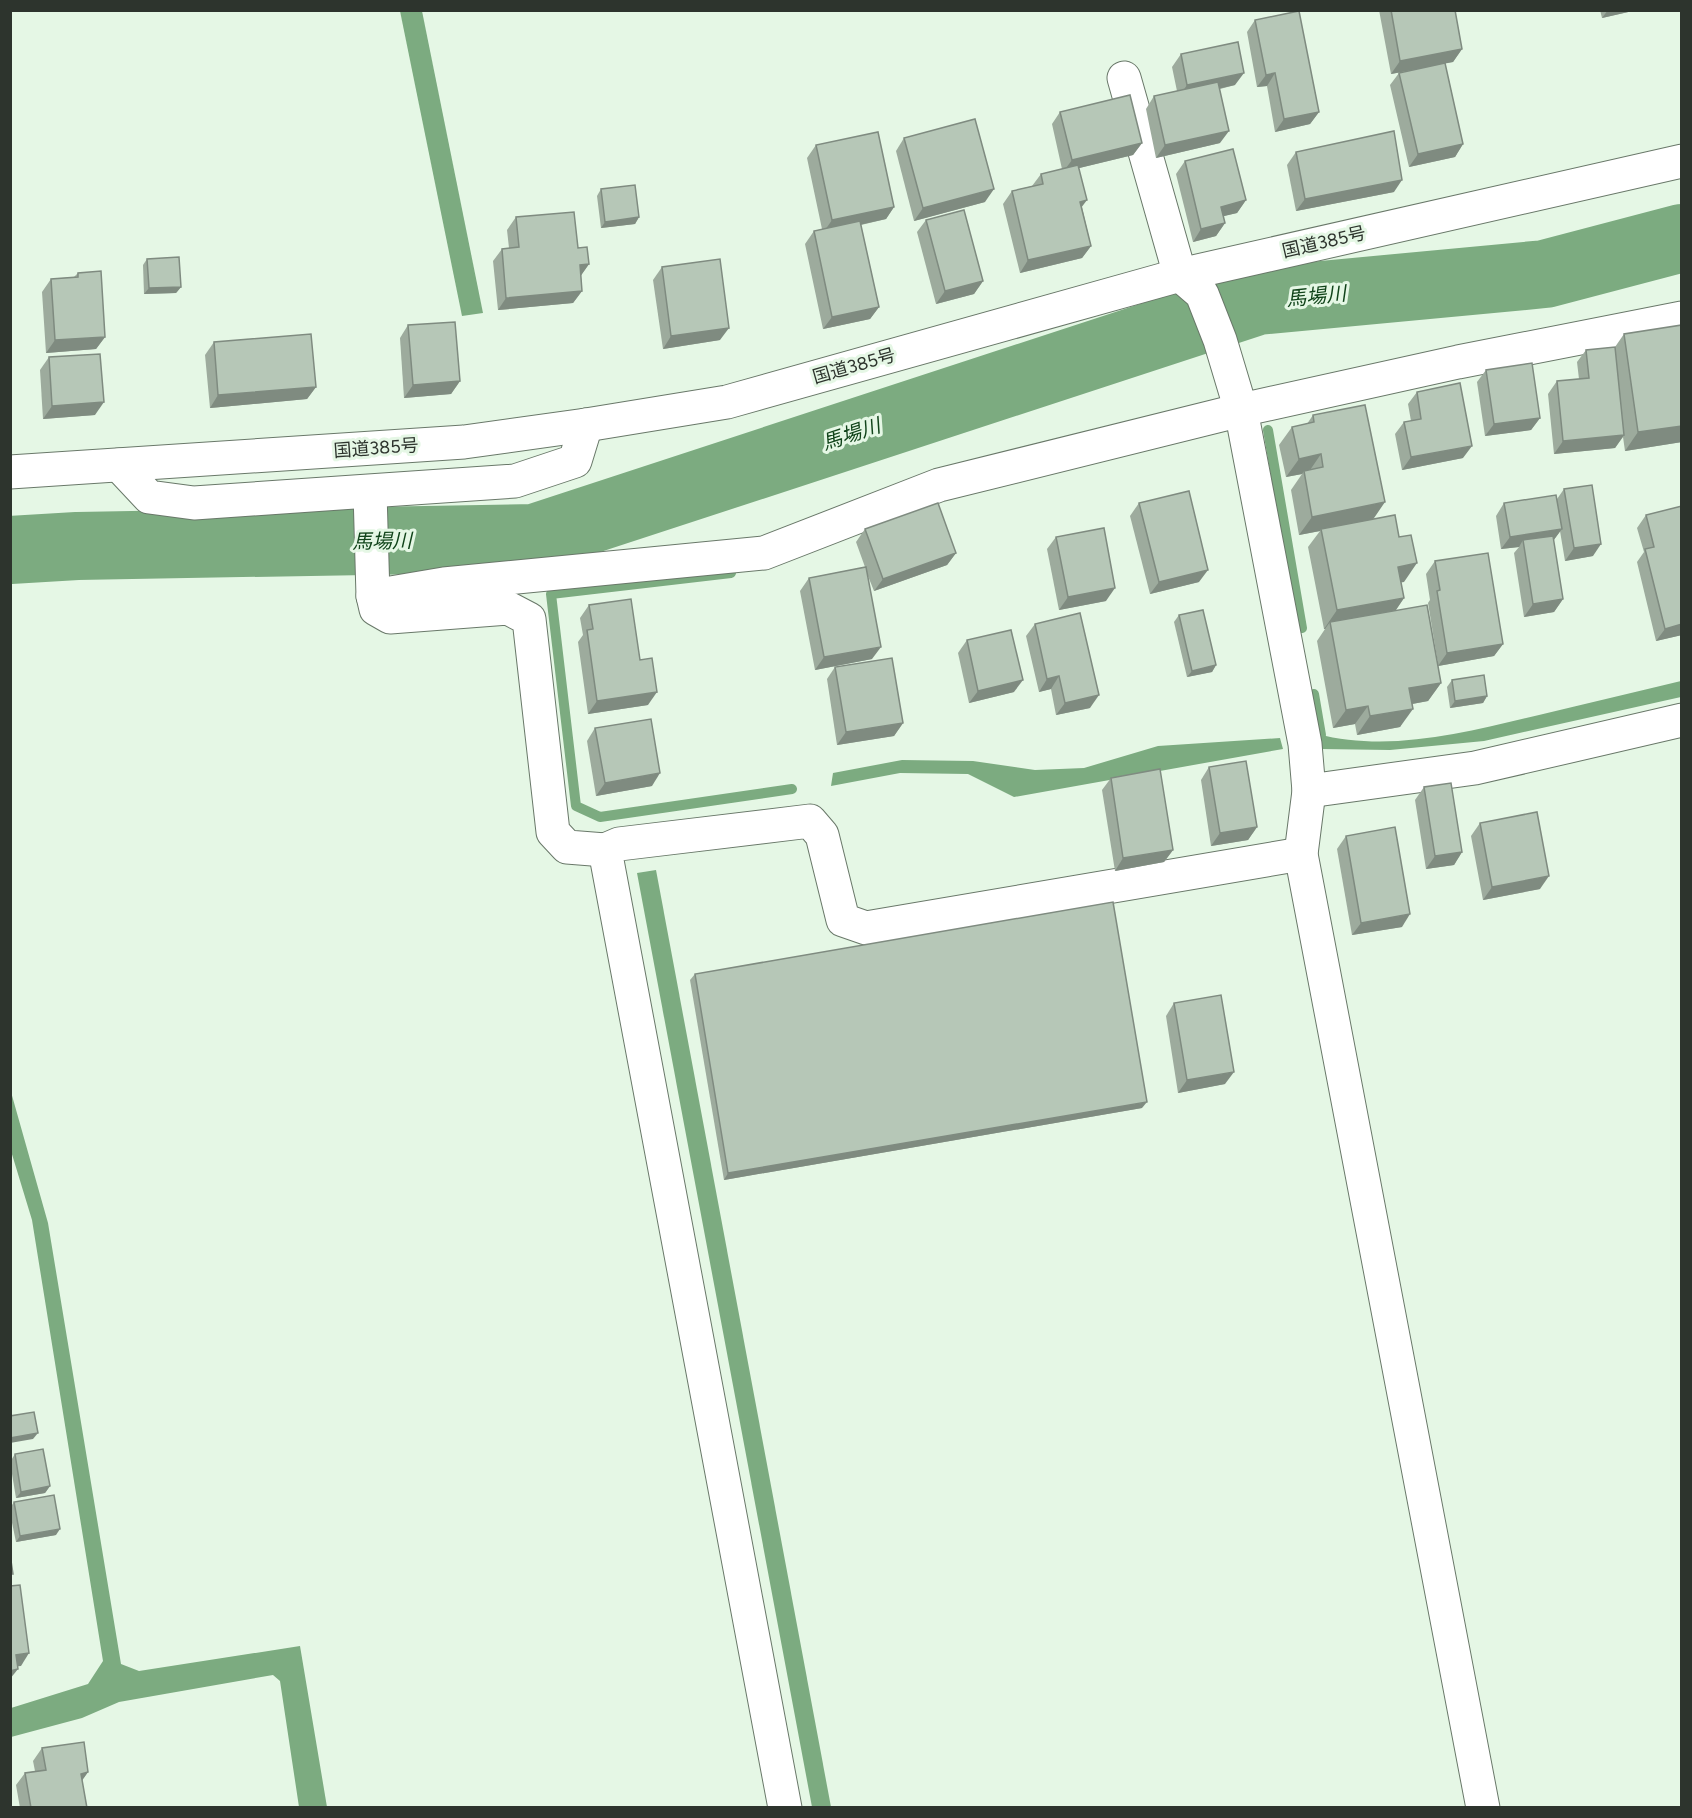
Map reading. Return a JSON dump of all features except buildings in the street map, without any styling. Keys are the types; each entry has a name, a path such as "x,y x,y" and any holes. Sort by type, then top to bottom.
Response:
{"main road":[{"path":"1124,78 1191,284 1220,340 1241,410 1305,744 1309,791 1301,854 1483,1808"},
{"name":"国道385号","path":"10,472 464,442 727,402 1682,161"},
{"path":"373,596 444,584 764,553 939,485 1241,410 1458,362 1682,318"},
{"path":"118,465 149,497 194,503 515,481 575,461 586,425"},
{"path":"370,492 373,596 376,609 390,617 508,608 529,618 553,832 567,847 605,850 619,844 810,821 822,835 843,920 866,928 1301,854"},
{"path":"1309,791 1475,768 1682,720"},
{"path":"605,850 785,1808"}],"shaded area":[{"path":"400,11 422,11 483,313 462,316"},
{"path":"1681,681 1681,697 1484,741 1390,750 1321,749 1317,734 1373,741 1429,738 1484,728"},
{"path":"1280,738 1283,749 1014,797 968,774 900,773 831,786 833,773 902,760 973,761 1035,770 1084,768 1158,746"},
{"path":"656,870 831,1807 812,1807 637,873"},
{"path":"11,1092 48,1223 121,1664 139,1671 300,1646 327,1807 299,1807 280,1681 273,1675 119,1702 82,1718 11,1737 11,1708 88,1684 103,1661 32,1220 11,1151"}],"waterway":[{"name":"馬場川","path":"10,550 77,546 534,538 1258,301 1545,274 1682,238"},
{"path":"1268,430 1302,628"},
{"path":"731,573 551,594 576,806 600,817 792,789"},
{"path":"1314,694 1321,735"}]}
